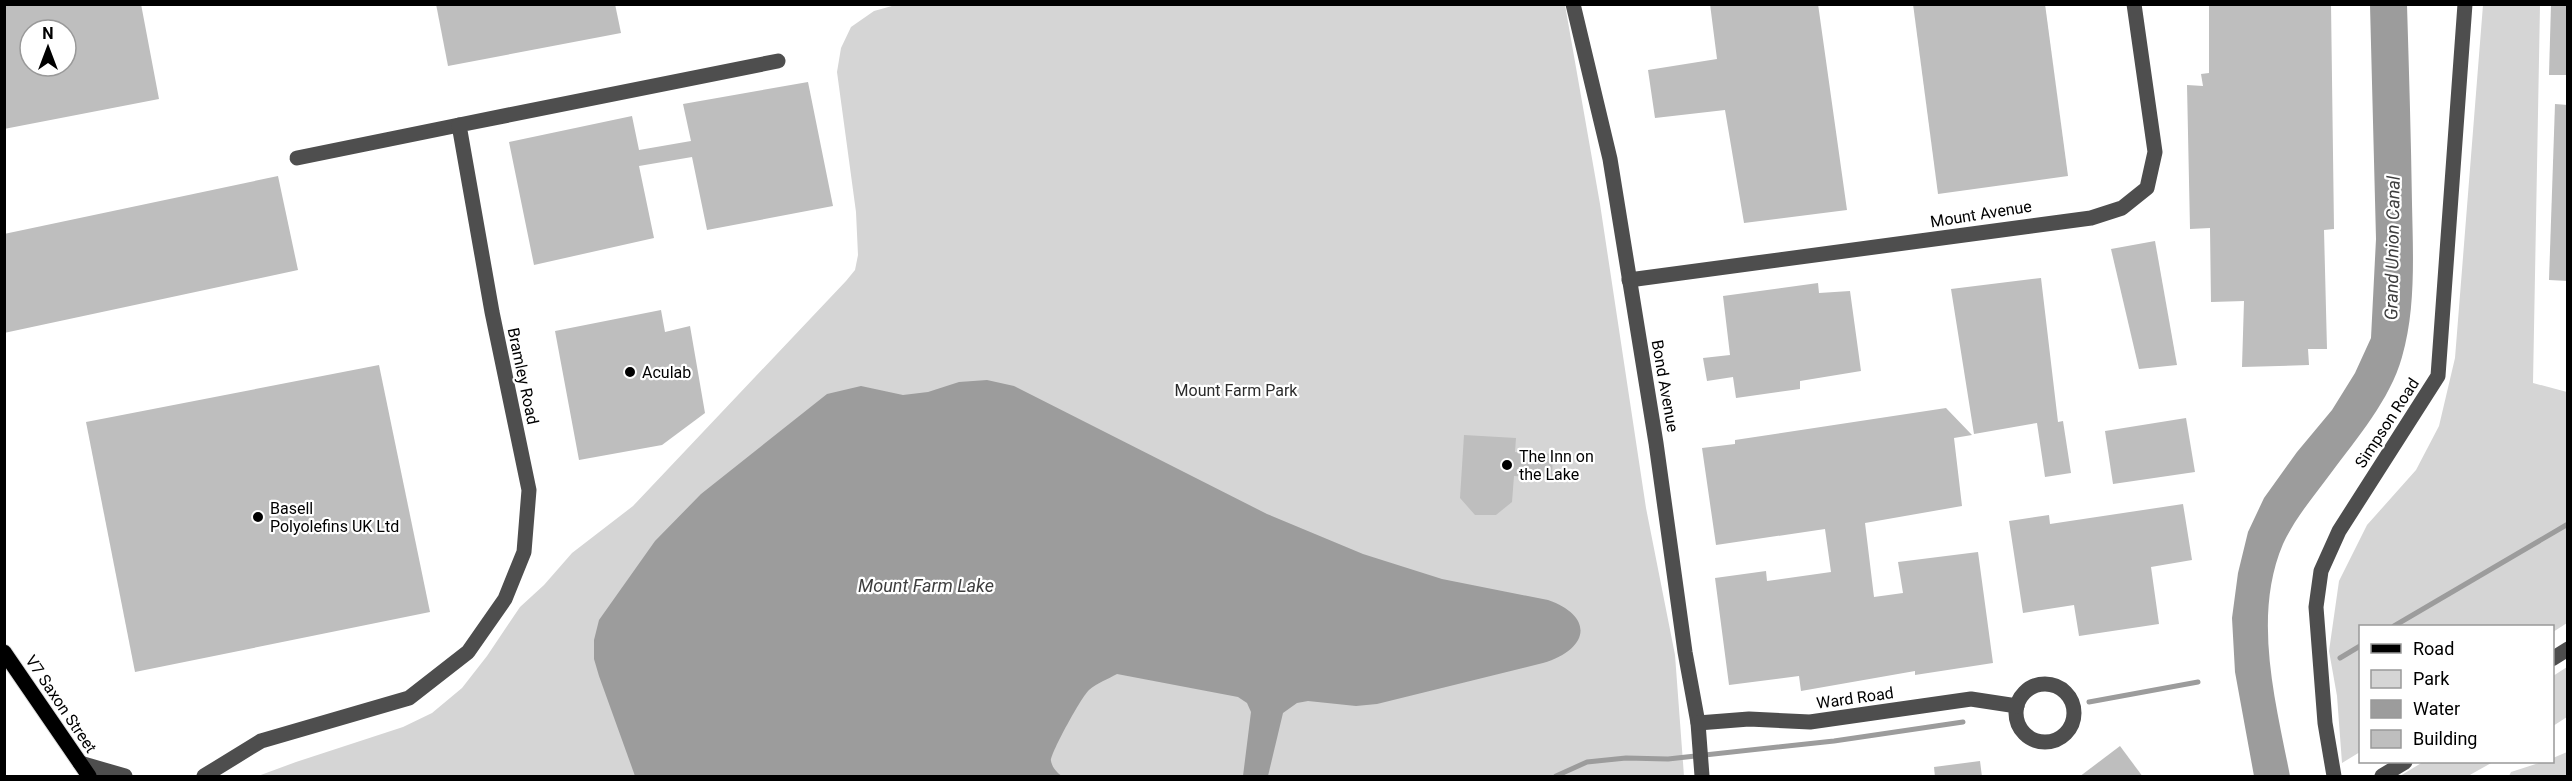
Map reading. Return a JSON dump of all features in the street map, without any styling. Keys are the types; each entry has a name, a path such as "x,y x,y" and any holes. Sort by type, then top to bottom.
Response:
{"main road":[{"name":"V7 Saxon Street","path":"4,652 89,777"}],"street":[{"name":"Bond Avenue","path":"1573,4 1610,159 1656,443 1683,641 1698,723 1702,777"},
{"name":"Mount Avenue","path":"1629,280 2091,218 2121,208 2147,188 2155,152 2134,4"},
{"name":"Simpson Road","path":"2334,777 2325,723 2316,607 2321,571 2339,531 2438,376 2465,4"},
{"path":"297,158 778,61"},
{"name":"Bramley Road","path":"204,777 261,741 409,698 468,652 505,599 524,552 529,490 492,312 459,124"},
{"path":"2554,658 2568,649"},
{"name":"Ward Road","path":"1698,723 1749,719 1810,723 1971,699 2016,706"},
{"path":"2382,777 2403,763"},
{"path":"80,764 125,777"}],"green space":[{"name":"Mount Farm Park","path":"899,4 1565,5 1600,204 1646,508 1675,655 1684,776 258,776 403,727 432,713 462,688 520,607 544,585 572,553 633,506 846,281 855,270 858,255 856,212 837,72 841,48 851,27 874,11"},
{"path":"2483,5 2540,5 2533,383 2567,392 2567,623 2554,631 2554,625 2359,625 2359,753 2342,763 2337,696 2329,651 2339,581 2367,525 2416,470 2439,426 2455,358"},
{"path":"2567,667 2567,717 2554,725 2554,675"},
{"path":"2567,752 2567,776 2509,776 2511,772 2539,763 2554,763 2554,758"},
{"path":"2421,763 2491,763 2468,776 2400,776"}],"water":[{"name":"Grand Union Canal","path":"2370,5 2407,5 2413,242 2410,320 2402,357 2390,388 2362,432 2299,516 2283,544 2274,572 2269,601 2268,630 2273,690 2290,776 2254,776 2235,672 2232,618 2238,573 2248,532 2264,498 2297,452 2332,410 2355,373 2371,338 2376,239"},
{"name":"Mount Farm Lake","path":"987,380 1014,386 1267,514 1363,554 1442,579 1548,600 1574,615 1579,624 1580,633 1577,642 1570,650 1543,663 1377,704 1356,706 1308,701 1297,703 1283,713 1268,776 1243,776 1251,712 1247,703 1238,697 1117,674 1089,690 1067,725 1051,761 1055,770 1062,776 635,776 599,676 594,659 594,640 599,620 655,541 701,494 827,394 861,386 903,395 928,392 959,382"}],"building":[{"path":"4,4 141,4 159,99 4,129"},
{"path":"436,4 615,4 621,33 448,66"},
{"path":"1710,4 1818,4 1847,210 1744,223 1725,110 1655,118 1648,70 1717,59"},
{"path":"1913,4 2045,4 2068,176 1938,194"},
{"path":"2209,4 2331,4 2334,229 2324,230 2327,349 2308,349 2309,365 2242,367 2244,301 2211,302 2210,228 2190,229 2187,85 2203,86 2201,74 2209,73"},
{"path":"2551,4 2568,4 2568,75 2549,75"},
{"path":"808,82 833,206 707,230 692,157 639,166 654,238 534,265 509,142 632,116 639,150 691,141 683,104"},
{"path":"2555,104 2568,105 2568,281 2549,280"},
{"path":"278,176 298,270 4,333 4,234"},
{"path":"2155,241 2177,365 2139,369 2111,249"},
{"path":"2041,278 2058,422 2063,421 2071,473 2045,477 2037,423 1974,434 1951,289"},
{"path":"1818,283 1819,293 1850,291 1861,371 1800,381 1800,389 1736,398 1733,377 1707,381 1703,358 1730,355 1723,296"},
{"name":"Aculab","path":"661,310 665,332 690,326 705,413 662,445 579,460 555,331"},
{"name":"Basell Polyolefins UK Ltd","path":"379,365 430,612 135,672 86,422"},
{"path":"1946,408 1972,435 1954,438 1962,506 1865,523 1874,597 1903,593 1898,562 1978,552 1993,663 1915,675 1915,671 1801,691 1799,676 1729,685 1715,578 1766,571 1767,581 1831,572 1825,529 1716,545 1702,448 1735,444 1735,440"},
{"path":"2186,418 2195,472 2113,484 2105,431"},
{"name":"The Inn on the Lake","path":"1464,435 1516,438 1515,452 1553,454 1552,478 1514,476 1512,502 1496,515 1475,515 1460,498"},
{"path":"2183,504 2192,560 2151,567 2159,624 2079,636 2074,605 2023,613 2009,521 2049,515 2050,524"},
{"path":"2120,746 2143,777 2079,777"},
{"path":"1980,761 1982,777 1935,777 1934,767"}],"waterway":[{"path":"2396,625 2568,524"},
{"path":"2340,658 2359,647"},
{"path":"2089,702 2198,682"},
{"path":"1556,776 1587,762 1626,758 1668,759 1834,741 1963,722"}],"place":[{"name":"Aculab","path":"630,372"},
{"name":"The Inn on the Lake","path":"1507,465"},
{"name":"Basell Polyolefins UK Ltd","path":"258,517"}]}
